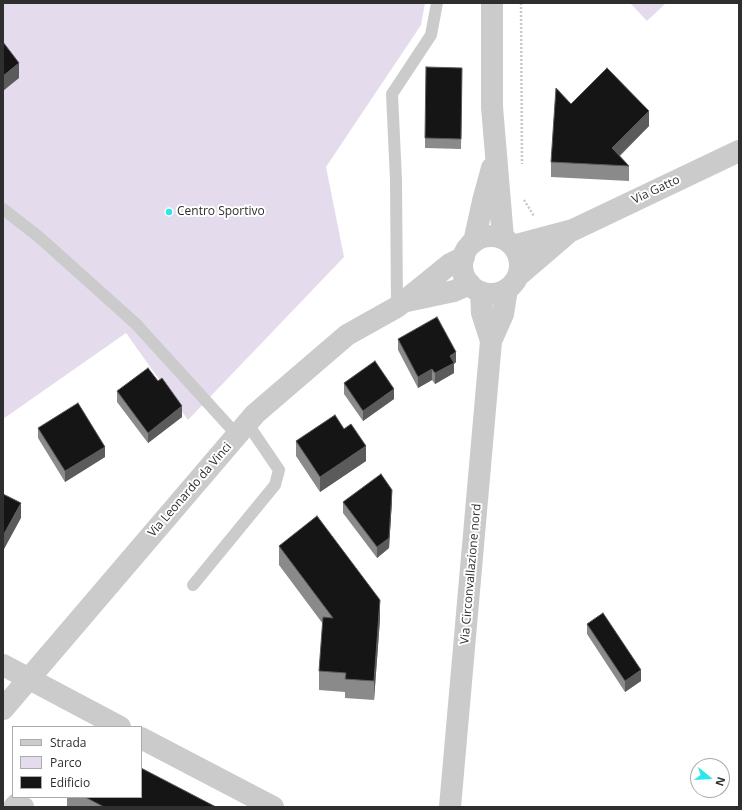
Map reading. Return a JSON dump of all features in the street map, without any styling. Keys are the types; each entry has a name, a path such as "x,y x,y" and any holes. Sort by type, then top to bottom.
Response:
{"street":[{"name":"Via Circonvallazione nord","path":"450,807 492,341 520,260 508,242 495,159 492,107 492,3"},
{"name":"Via Gatto","path":"508,242 573,230 739,151"},
{"name":"Via Circonvallazione nord","path":"492,341 482,313 476,288 464,272 495,159"},
{"name":"Via Gatto","path":"512,283 573,230"},
{"path":"469,250 483,237 493,236 508,242"},
{"name":"Via Leonardo da Vinci","path":"3,709 255,414 347,335 401,304 469,250"},
{"path":"476,288 498,293 512,283"},
{"name":"Via Leonardo da Vinci","path":"401,304 454,291 476,288"},
{"path":"3,665 118,726"},
{"path":"142,739 273,807"}],"lane":[{"path":"401,304 392,94 431,35 437,3"},
{"path":"3,208 39,237 136,324 242,429 280,470 275,485 193,585"}],"green space":[{"name":"Centro Sportivo","path":"3,3 425,3 421,25 326,167 344,257 188,420 126,333 3,419"},
{"path":"630,3 666,3 647,21"}],"building":[{"path":"3,42 19,63 3,76"},
{"path":"426,67 462,68 461,139 425,138"},
{"path":"607,68 649,111 612,148 629,166 551,162 556,88 571,104"},
{"path":"437,317 456,352 450,356 454,363 435,373 432,369 418,377 398,339"},
{"path":"375,361 394,389 363,411 344,383"},
{"path":"148,368 158,381 162,378 182,406 148,433 117,391"},
{"path":"78,403 105,447 65,471 38,428"},
{"path":"335,415 344,429 351,424 366,446 320,477 296,441"},
{"path":"381,474 392,490 389,538 377,547 343,502"},
{"path":"3,494 21,503 3,536"},
{"path":"317,516 380,600 374,681 345,679 346,673 319,671 323,617 333,618 279,546"},
{"path":"603,613 641,670 625,681 587,624"},
{"path":"142,769 216,807 104,807 87,798 142,798"}],"place":[{"name":"Centro Sportivo","path":"169,212"}]}
